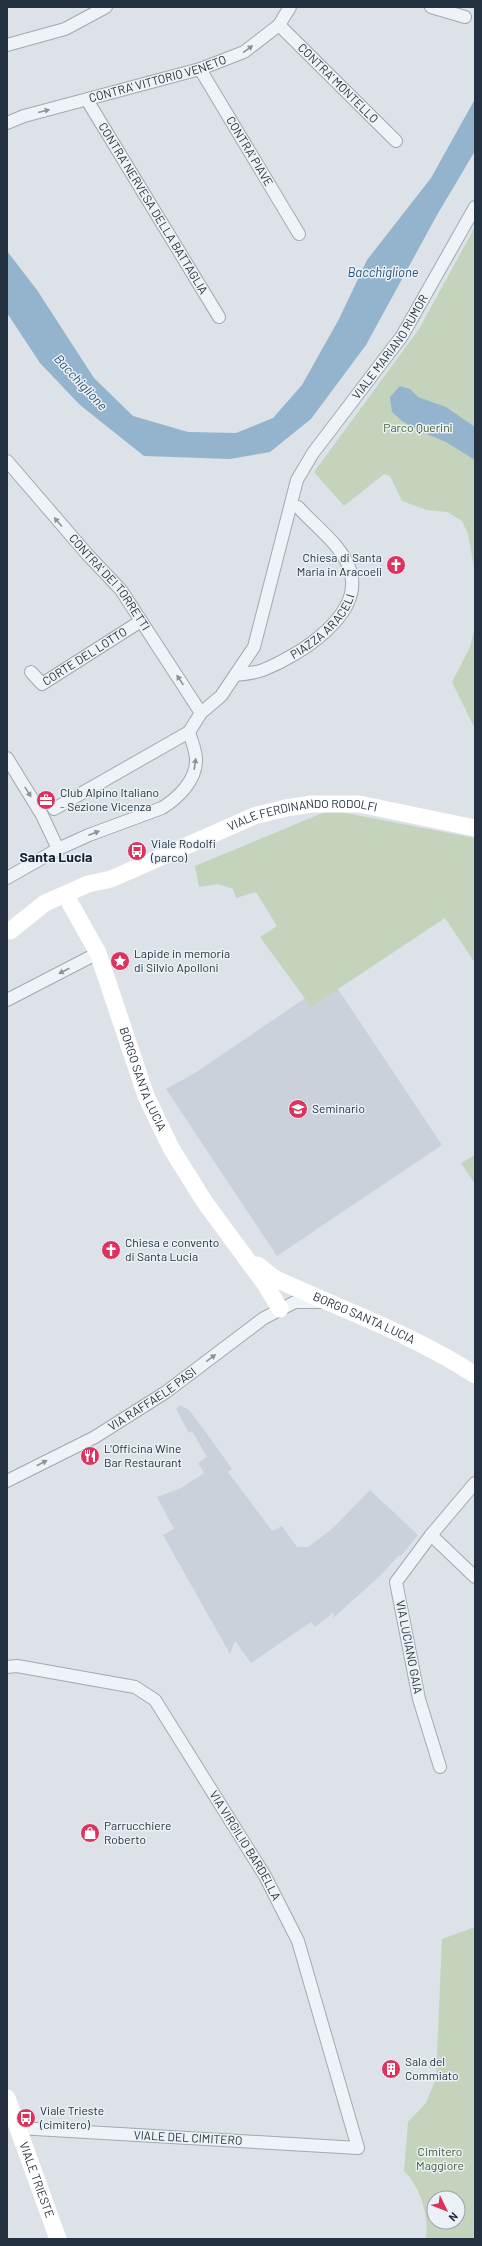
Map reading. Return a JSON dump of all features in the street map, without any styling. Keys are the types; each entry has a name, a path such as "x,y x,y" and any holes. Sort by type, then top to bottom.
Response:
{"main road":[{"name":"VIALE FERDINANDO RODOLFI","path":"9,932 45,903 88,884 112,879 254,816 286,808 312,804 359,804 475,828"},
{"path":"9,932 92,892 112,879"},
{"name":"BORGO SANTA LUCIA","path":"70,903 98,953 146,1096 171,1148 204,1201 284,1307"},
{"name":"BORGO SANTA LUCIA","path":"236,1244 274,1278 405,1336 453,1360 475,1375"},
{"name":"VIALE TRIESTE","path":"7,2098 58,2239"}],"street":[{"path":"7,45 65,29 106,7"},
{"name":"CONTRA' VITTORIO VENETO","path":"7,123 24,116 200,69 244,52 279,25 290,7"},
{"path":"431,7 465,17"},
{"name":"CONTRA' MONTELLO","path":"279,25 396,141"},
{"name":"CONTRA' PIAVE","path":"200,69 299,234"},
{"name":"CONTRA' NERVESA DELLA BATTAGLIA","path":"87,100 219,317"},
{"name":"VIALE MARIANO RUMOR","path":"236,675 254,648 297,480 313,453 402,336 475,207"},
{"name":"CONTRA' DEI TORRETTI","path":"7,461 11,474 121,590 201,713"},
{"name":"PIAZZA ARACELI","path":"236,675 262,670 301,651 330,628 343,612 352,593 350,568 334,544 298,507"},
{"name":"CORTE DEL LOTTO","path":"31,672 42,684 141,621"},
{"path":"54,809 189,732 201,713 221,696 236,675"},
{"path":"7,878 58,849 89,835 162,808 175,799 189,784 194,770 196,759 189,732"},
{"path":"7,758 42,815 58,849"},
{"path":"7,1000 98,953"},
{"path":"284,1307 290,1301 289,1285"},
{"name":"VIA RAFFAELE PASI","path":"7,1481 96,1437 166,1392 264,1318 295,1302 331,1302"},
{"name":"VIA LUCIANO GAIA","path":"440,1767 419,1699 396,1582 431,1535 475,1483"},
{"path":"431,1535 475,1577"},
{"name":"VIA VIRGILIO BARDELLA","path":"7,1667 16,1666 135,1687 155,1700 265,1876 298,1941 358,2148"},
{"name":"VIALE DEL CIMITERO","path":"18,2128 358,2148"}],"shaded area":[{"name":"Seminario","path":"332,980 442,1145 277,1256 166,1089 195,1073"},
{"path":"180,1405 189,1410 205,1431 232,1469 228,1472 272,1531 282,1526 297,1547 308,1547 333,1528 370,1490 418,1535 401,1556 399,1555 381,1575 333,1618 334,1612 315,1627 311,1622 251,1663 235,1641 230,1654 163,1535 174,1529 157,1497 181,1488 204,1473 198,1463 207,1457 192,1431 189,1433 176,1409"}],"green space":[{"name":"Parco Querini","path":"475,227 475,573 468,534 462,521 447,512 427,510 402,501 390,476 384,474 344,506 314,472 419,329"},
{"path":"475,627 475,729 452,682 470,647"},
{"path":"330,810 475,838 475,963 445,918 311,1007 260,937 277,926 256,892 236,898 233,889 218,884 199,887 195,866"},
{"path":"475,1155 475,1184 461,1163"},
{"name":"Cimitero Maggiore","path":"475,1927 475,2239 426,2239 427,2230 466,2230 466,2190 426,2190 426,2221 425,2211 419,2194 415,2185 404,2171 408,2122 426,2103 436,2078 442,1939"}],"water":[{"name":"Bacchiglione","path":"475,99 475,151 437,215 366,345 311,419 270,452 230,459 144,456 80,405 40,363 7,313 7,251 37,290 94,378 133,416 188,432 236,433 273,418 302,385 339,319 367,260 431,178"},
{"path":"400,386 410,389 418,397 446,407 475,427 475,460 446,442 419,431 402,421 392,412 390,397"}],"place":[{"name":"Chiesa di Santa Maria in Aracoeli","path":"396,565"},
{"name":"Club Alpino Italiano - Sezione Vicenza","path":"46,800"},
{"name":"Viale Rodolfi (parco)","path":"137,851"},
{"name":"Lapide in memoria di Silvio Apolloni","path":"120,961"},
{"name":"Seminario","path":"298,1109"},
{"name":"Chiesa e convento di Santa Lucia","path":"111,1250"},
{"name":"L'Officina Wine Bar Restaurant","path":"90,1456"},
{"name":"Parrucchiere Roberto","path":"90,1833"},
{"name":"Sala del Commiato","path":"391,2069"},
{"name":"Viale Trieste (cimitero)","path":"26,2118"}],"district":[{"name":"Santa Lucia","path":"56,857"}]}
